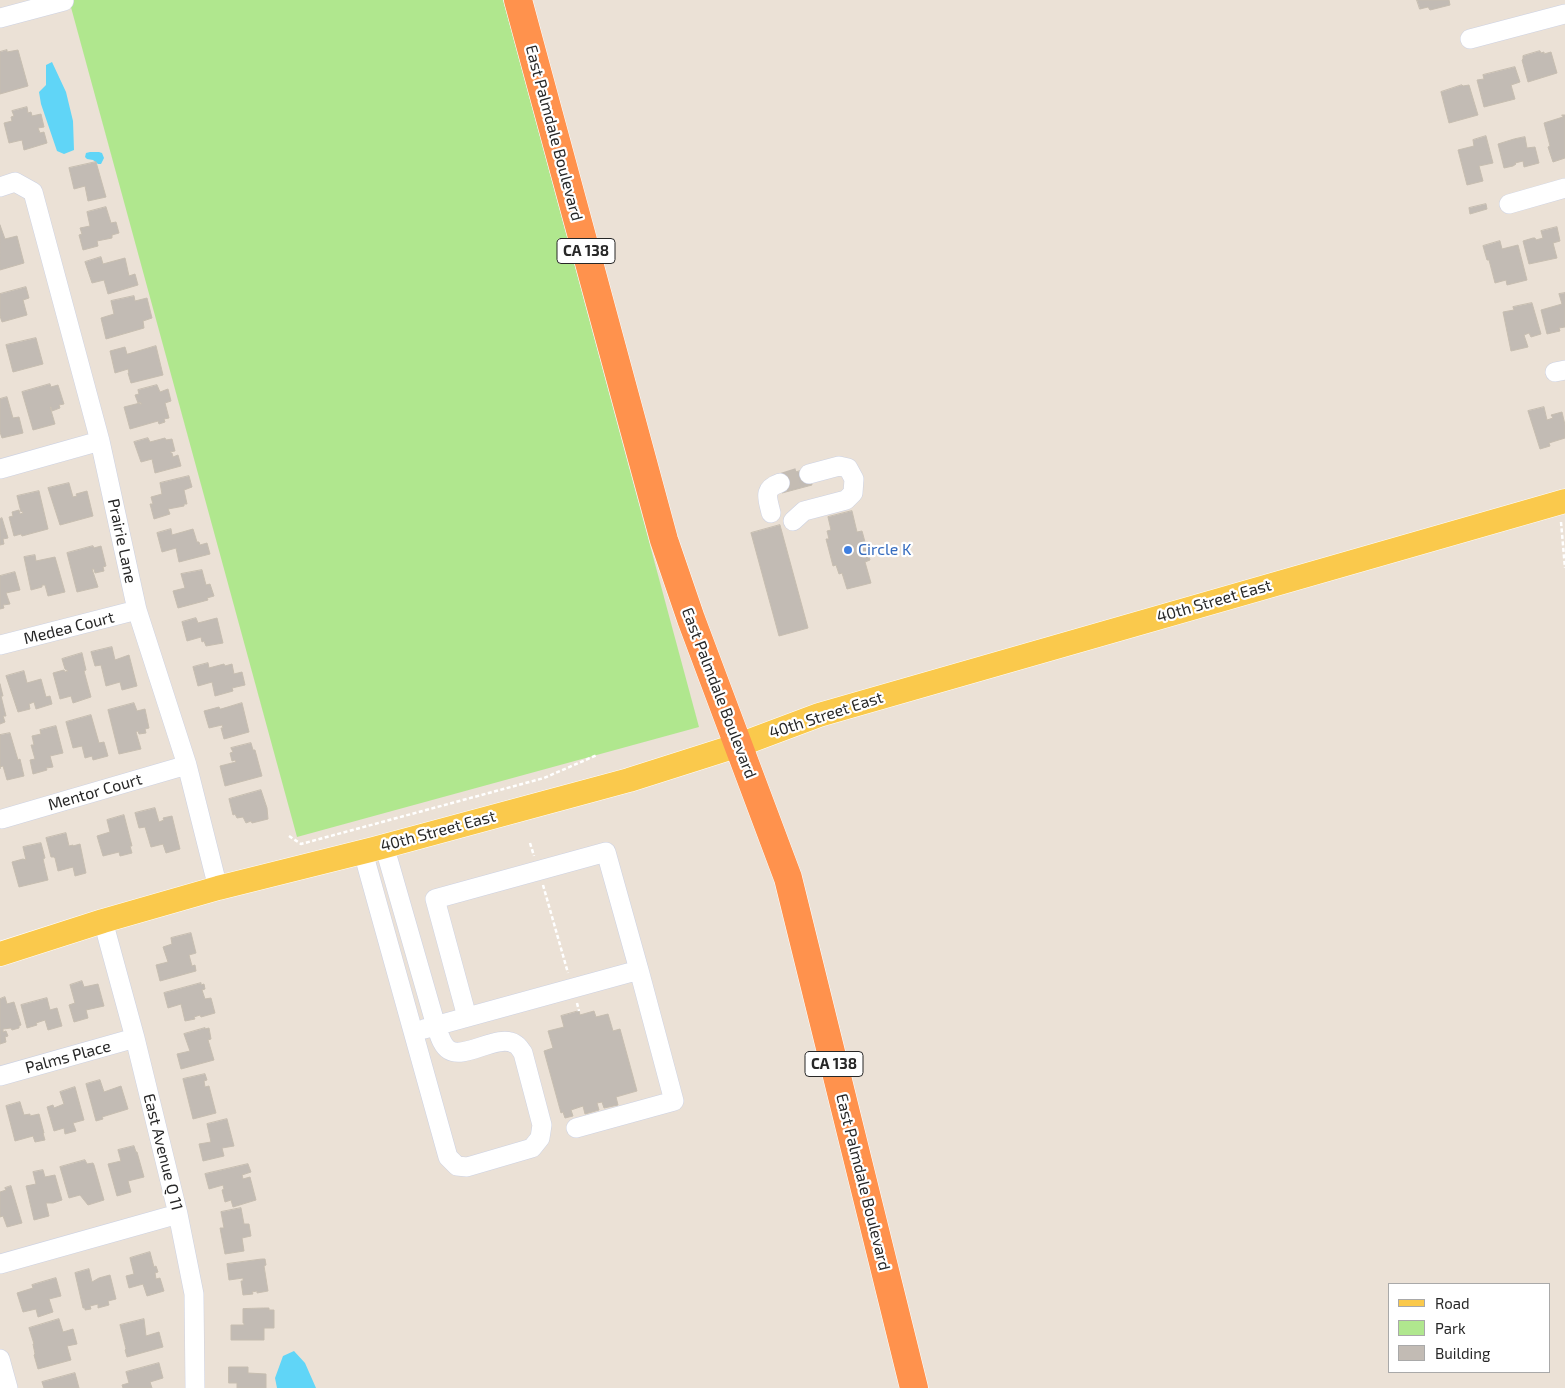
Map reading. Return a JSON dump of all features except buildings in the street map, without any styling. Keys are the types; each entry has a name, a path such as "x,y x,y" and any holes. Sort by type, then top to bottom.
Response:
{"highway":[{"name":"East Palmdale Boulevard","path":"518,0 664,540 691,619 788,878 914,1388"}],"main road":[{"name":"40th Street East","path":"0,954 103,921 218,888 629,780 739,745 828,712 1562,502"}],"street":[{"path":"0,18 64,1"},
{"path":"1470,39 1565,14"},
{"name":"Prairie Lane","path":"0,187 15,182 33,192 100,441 137,610 187,765 218,888"},
{"path":"1509,204 1565,188"},
{"path":"0,469 100,441"},
{"path":"794,521 804,511 846,500 853,493 854,479 848,468 839,466 809,474"},
{"path":"772,514 767,495 768,490 780,482"},
{"name":"Medea Court","path":"0,646 137,610"},
{"name":"Mentor Court","path":"2,819 187,765"},
{"path":"373,848 443,1043 449,1050 458,1053 505,1041 516,1044 523,1053 542,1125 540,1138 532,1148 467,1167 457,1166 448,1157 414,1033 373,848"},
{"path":"467,1017 435,899 606,852 674,1101 576,1128"},
{"name":"East Avenue Q 11","path":"103,921 135,1038 178,1214 194,1294 195,1388"},
{"path":"414,1033 639,970"},
{"name":"Palms Place","path":"0,1076 135,1038"},
{"path":"0,1264 178,1214"},
{"path":"0,1359 8,1388"}],"path":[{"path":"1562,502 1565,568"},
{"path":"289,836 301,844 544,778 597,755"},
{"path":"530,843 579,1011"}],"green space":[{"path":"69,0 503,0 699,727 297,837"}],"water":[{"path":"52,62 66,92 73,121 74,150 64,154 57,151 41,104 39,92 46,85 46,65"},
{"path":"86,153 102,153 104,158 101,164 85,157"},
{"path":"294,1351 305,1363 316,1388 277,1388 275,1378 283,1356"}],"tunnel":[{"path":"780,483 809,474"}],"place":[{"name":"Circle K","path":"848,550"}]}
